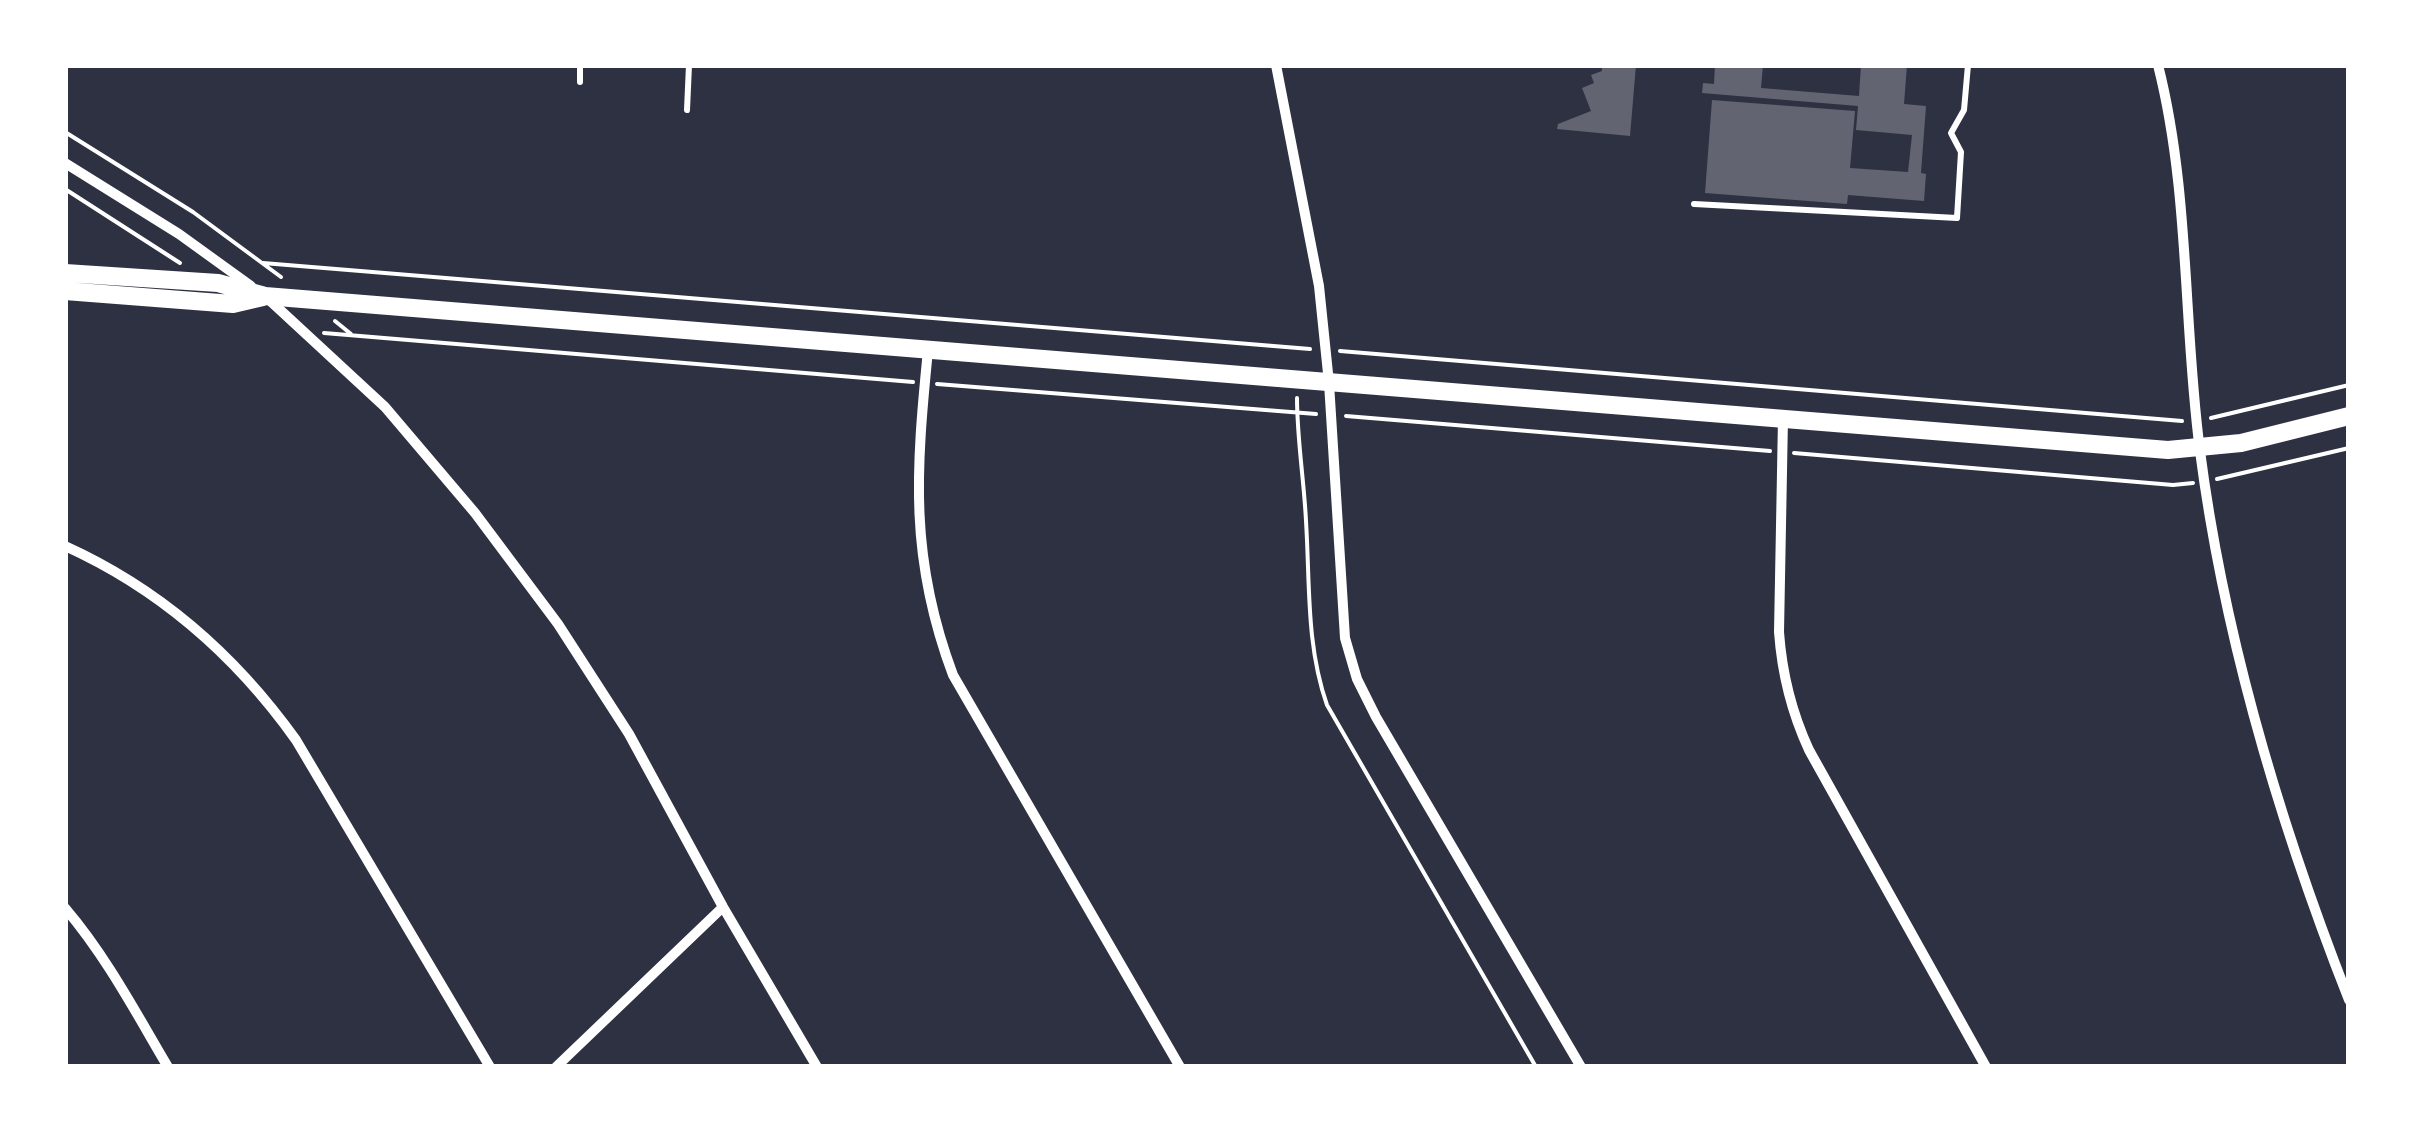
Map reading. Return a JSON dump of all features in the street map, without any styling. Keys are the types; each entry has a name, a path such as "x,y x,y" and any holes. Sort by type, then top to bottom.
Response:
{"main road":[{"path":"65,273 218,283 265,296 2168,450 2241,443 2349,416"},
{"path":"65,291 233,304 265,296"}],"street":[{"path":"1276,65 1308,223 1326,351 1343,616 1357,679 1581,1067"},
{"path":"2158,65 2172,140 2199,449 2232,619 2262,738 2310,893 2349,1000"},
{"path":"65,163 180,234 265,296 385,407 518,568 629,734 722,906 816,1067"},
{"path":"928,350 918,520 930,605 948,662 1180,1067"},
{"path":"1783,418 1779,632 1792,708 1809,750 1986,1067"},
{"path":"65,546 117,572 175,612 229,658 276,711 490,1067"},
{"path":"556,1067 722,906"},
{"path":"65,908 94,946 168,1067"}],"lane":[{"path":"580,65 580,82"},
{"path":"687,110 690,65"},
{"path":"1694,204 1957,218 1961,152 1951,133 1964,110 1968,65"}],"path":[{"path":"65,132 122,165 264,263 2197,422 2349,385"},
{"path":"65,189 184,265"},
{"path":"306,333 2173,485 2205,482 2349,448"}],"building":[{"path":"1602,65 1636,65 1630,136 1557,129 1558,124 1591,111 1582,88 1594,83 1591,75 1602,71"},
{"path":"1715,65 1763,65 1761,88 1859,96 1861,65 1907,65 1904,104 1926,106 1921,173 1926,174 1924,201 1848,195 1847,204 1705,193 1712,100 1855,111 1850,168 1908,172 1912,135 1856,130 1858,106 1702,93 1703,83 1714,84"}]}
